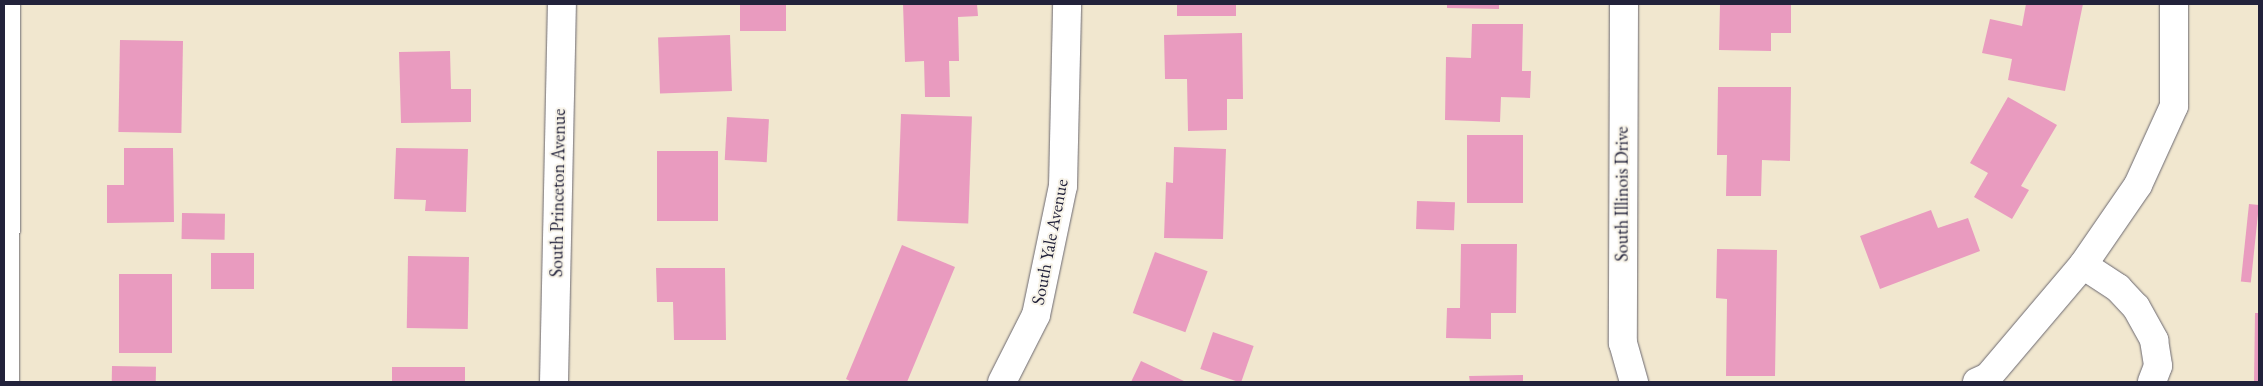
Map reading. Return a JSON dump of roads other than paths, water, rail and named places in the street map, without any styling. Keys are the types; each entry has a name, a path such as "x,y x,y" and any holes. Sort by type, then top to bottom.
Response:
{"street":[{"path":"5,382 6,4"},
{"name":"South Princeton Avenue","path":"554,382 562,4"},
{"name":"South Yale Avenue","path":"1002,382 1036,315 1063,186 1068,4"},
{"name":"South Illinois Drive","path":"1624,4 1623,343 1634,382"},
{"path":"1986,381 2083,265 2138,185 2174,106 2174,4"},
{"path":"2083,265 2118,288 2136,307 2154,340 2158,366 2152,382"}]}
